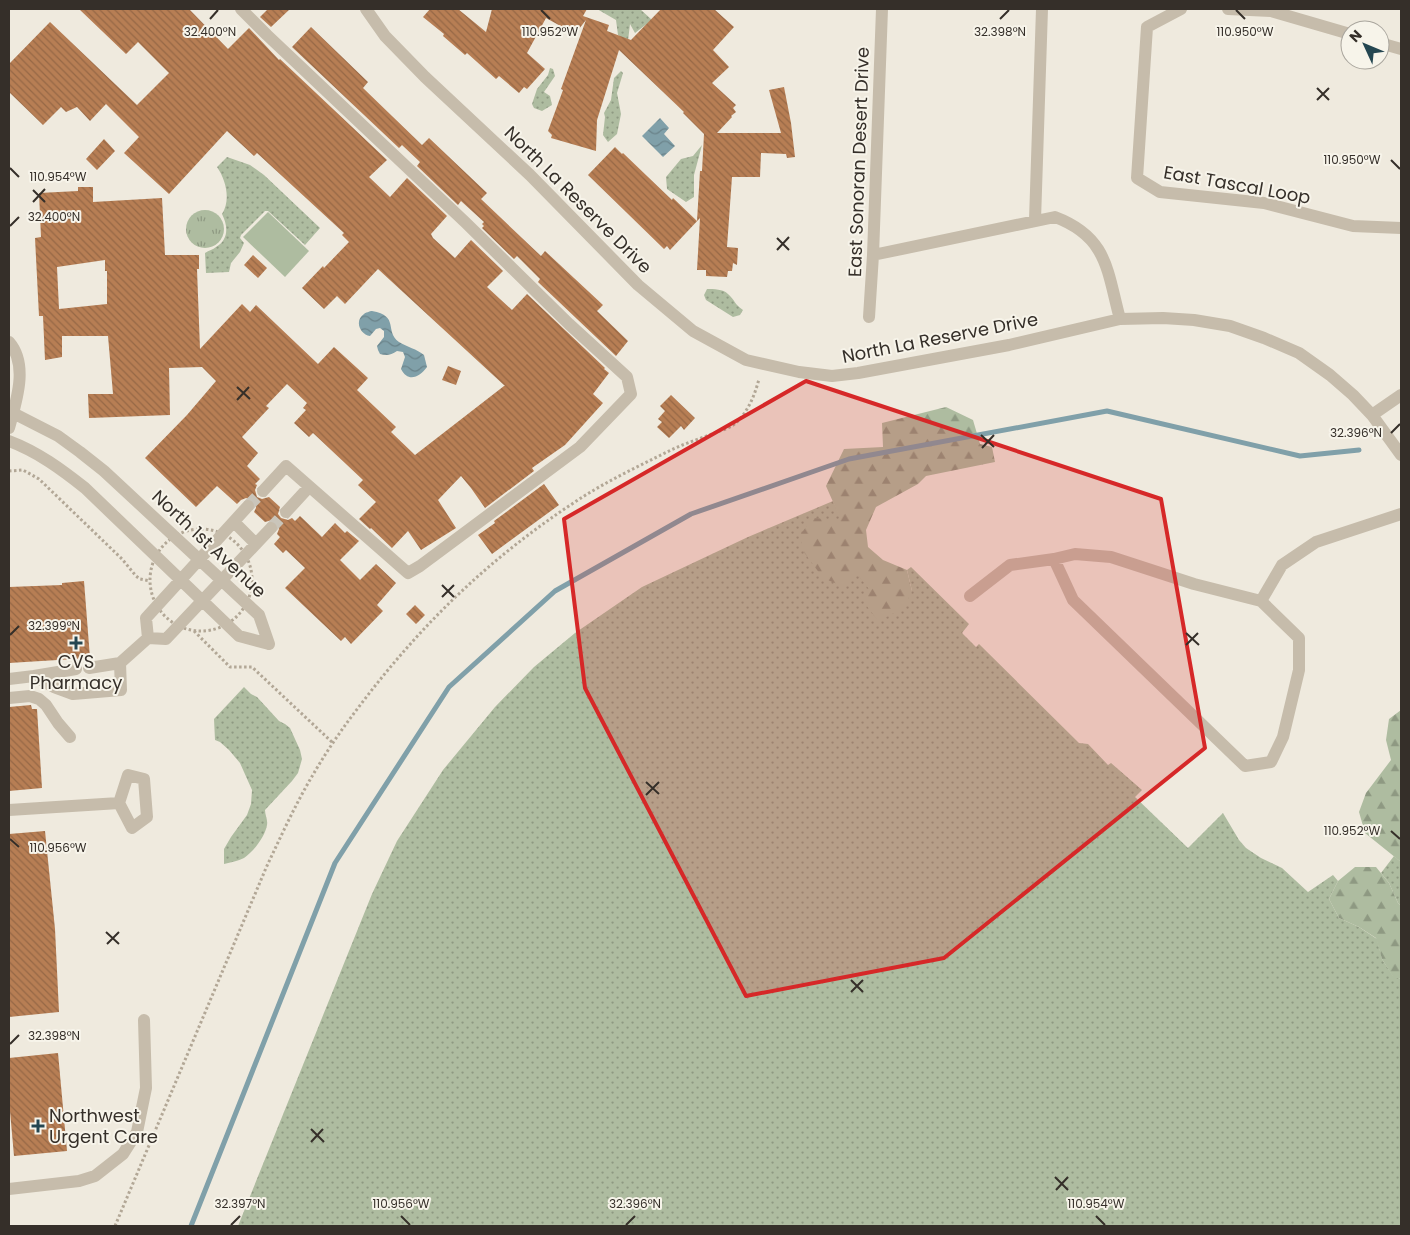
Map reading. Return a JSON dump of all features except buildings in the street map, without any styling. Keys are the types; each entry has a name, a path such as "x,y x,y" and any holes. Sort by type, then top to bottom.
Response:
{"street":[{"path":"241,9 465,222 569,324 627,377 631,394 580,447 408,573 286,466 263,491"},
{"name":"North La Reserve Drive","path":"366,9 385,36 418,70 530,176 638,285 693,331 746,360 799,372 832,376 858,373 1009,345 1120,319 1163,318 1194,320 1230,326 1299,353 1345,388 1372,415 1401,455"},
{"name":"East Sonoran Desert Drive","path":"869,317 882,9"},
{"path":"1035,220 1042,9"},
{"name":"East Tascal Loop","path":"1181,9 1147,27 1137,178 1160,192 1264,203 1353,226 1401,228"},
{"path":"1228,9 1271,11 1340,31"},
{"path":"873,255 1055,217 1071,223 1098,246 1105,262 1120,319"},
{"path":"9,342 15,349 19,360 20,376 9,428"},
{"path":"1372,415 1401,396"},
{"name":"North 1st Avenue","path":"9,442 43,457 85,488 239,636 269,644 259,615 104,471 58,436 11,412"},
{"path":"286,512 309,487"},
{"path":"148,638 146,618 248,506"},
{"path":"1261,601 1282,565 1316,542 1401,514"},
{"path":"234,522 256,544"},
{"path":"9,679 120,663 148,638 166,639 271,528"},
{"path":"970,596 1010,565 1075,554 1111,558 1194,584 1261,601 1298,638 1299,670 1283,737 1271,762 1245,766 1073,600 1054,559"},
{"path":"34,676 54,687 73,694 120,690 120,663"},
{"path":"9,698 30,696 39,699 46,705 70,737"},
{"path":"9,810 119,803"},
{"path":"9,1189 80,1181 95,1176 123,1154 137,1132 146,1088 144,1020"}],"path":[{"path":"115,1226 266,868 314,773 346,724 397,658 431,620 480,573 545,522 583,497 672,450 736,423 752,400 759,379"},
{"path":"9,471 23,470 39,479 122,559 136,576 150,581"},
{"path":"194,630 230,667 252,667 333,744"}],"highlighted area":[{"path":"806,381 1161,499 1205,748 944,958 746,996 585,688 564,519"}],"green space":[{"path":"597,9 640,9 652,20 635,33 630,24 628,41 618,35 616,20"},
{"path":"550,68 553,69 555,76 544,92 550,96 552,105 542,111 534,108 532,104 537,89 548,75"},
{"path":"621,71 623,73 617,93 621,114 617,134 608,142 603,135 604,113 611,100 614,78"},
{"path":"702,145 694,175 694,197 686,202 667,189 666,177 681,159 693,156"},
{"path":"227,157 250,165 264,175 320,228 305,245 268,211 265,211 241,235 240,238 244,243 240,252 231,263 229,272 206,273 205,253 220,244 226,232 222,214 227,196 223,178 217,167"},
{"path":"205,210 219,215 224,229 219,243 205,248 191,243 186,229 191,215"},
{"path":"268,212 309,251 285,277 243,237"},
{"path":"707,289 726,292 743,310 740,315 733,317 706,300 704,295"},
{"path":"946,407 973,420 980,444 992,447 995,462 926,476 918,484 876,507 866,530 868,547 883,560 907,570 912,591 904,608 878,621 864,602 869,589 858,575 842,586 823,578 803,551 800,535 813,518 841,520 826,486 844,449 883,447 882,423"},
{"path":"833,501 842,520 858,574 870,589 912,591 907,570 911,567 969,624 962,633 976,647 979,644 1079,743 1088,744 1108,765 1111,763 1142,790 1135,797 1188,848 1223,813 1246,848 1282,868 1308,892 1333,875 1338,881 1329,899 1339,918 1359,927 1377,939 1382,959 1393,976 1401,979 1401,1226 238,1226 372,894 397,841 443,770 495,707 534,667 575,633 642,587 748,537"},
{"path":"244,687 257,697 279,721 290,728 302,759 298,773 265,810 267,825 258,844 244,858 224,864 224,849 247,815 251,804 252,790 240,763 229,750 215,740 214,719"},
{"path":"1401,710 1401,862 1365,833 1359,812 1366,793 1391,760 1386,740 1389,719"},
{"path":"1394,856 1401,862 1401,906 1389,883 1381,873"},
{"path":"1355,867 1376,867 1389,883 1401,906 1401,979 1393,977 1382,959 1376,938 1359,927 1339,918 1329,899 1338,881"}],"water":[{"path":"660,118 669,128 664,134 675,146 663,157 642,136"},
{"path":"372,311 386,316 392,333 399,342 424,355 427,367 421,374 410,377 404,373 401,369 405,357 403,352 397,351 387,355 380,354 377,346 384,337 384,331 380,328 376,329 370,336 363,333 359,327 359,320 365,313"}],"waterway":[{"path":"191,1226 335,863 449,687 555,591 691,514 849,459 1107,411 1300,456 1359,450"}],"tunnel":[{"path":"248,506 263,491"},
{"path":"271,528 286,512"}],"place":[{"name":"CVS Pharmacy","path":"76,643"},
{"name":"Northwest Urgent Care","path":"38,1126"}]}
